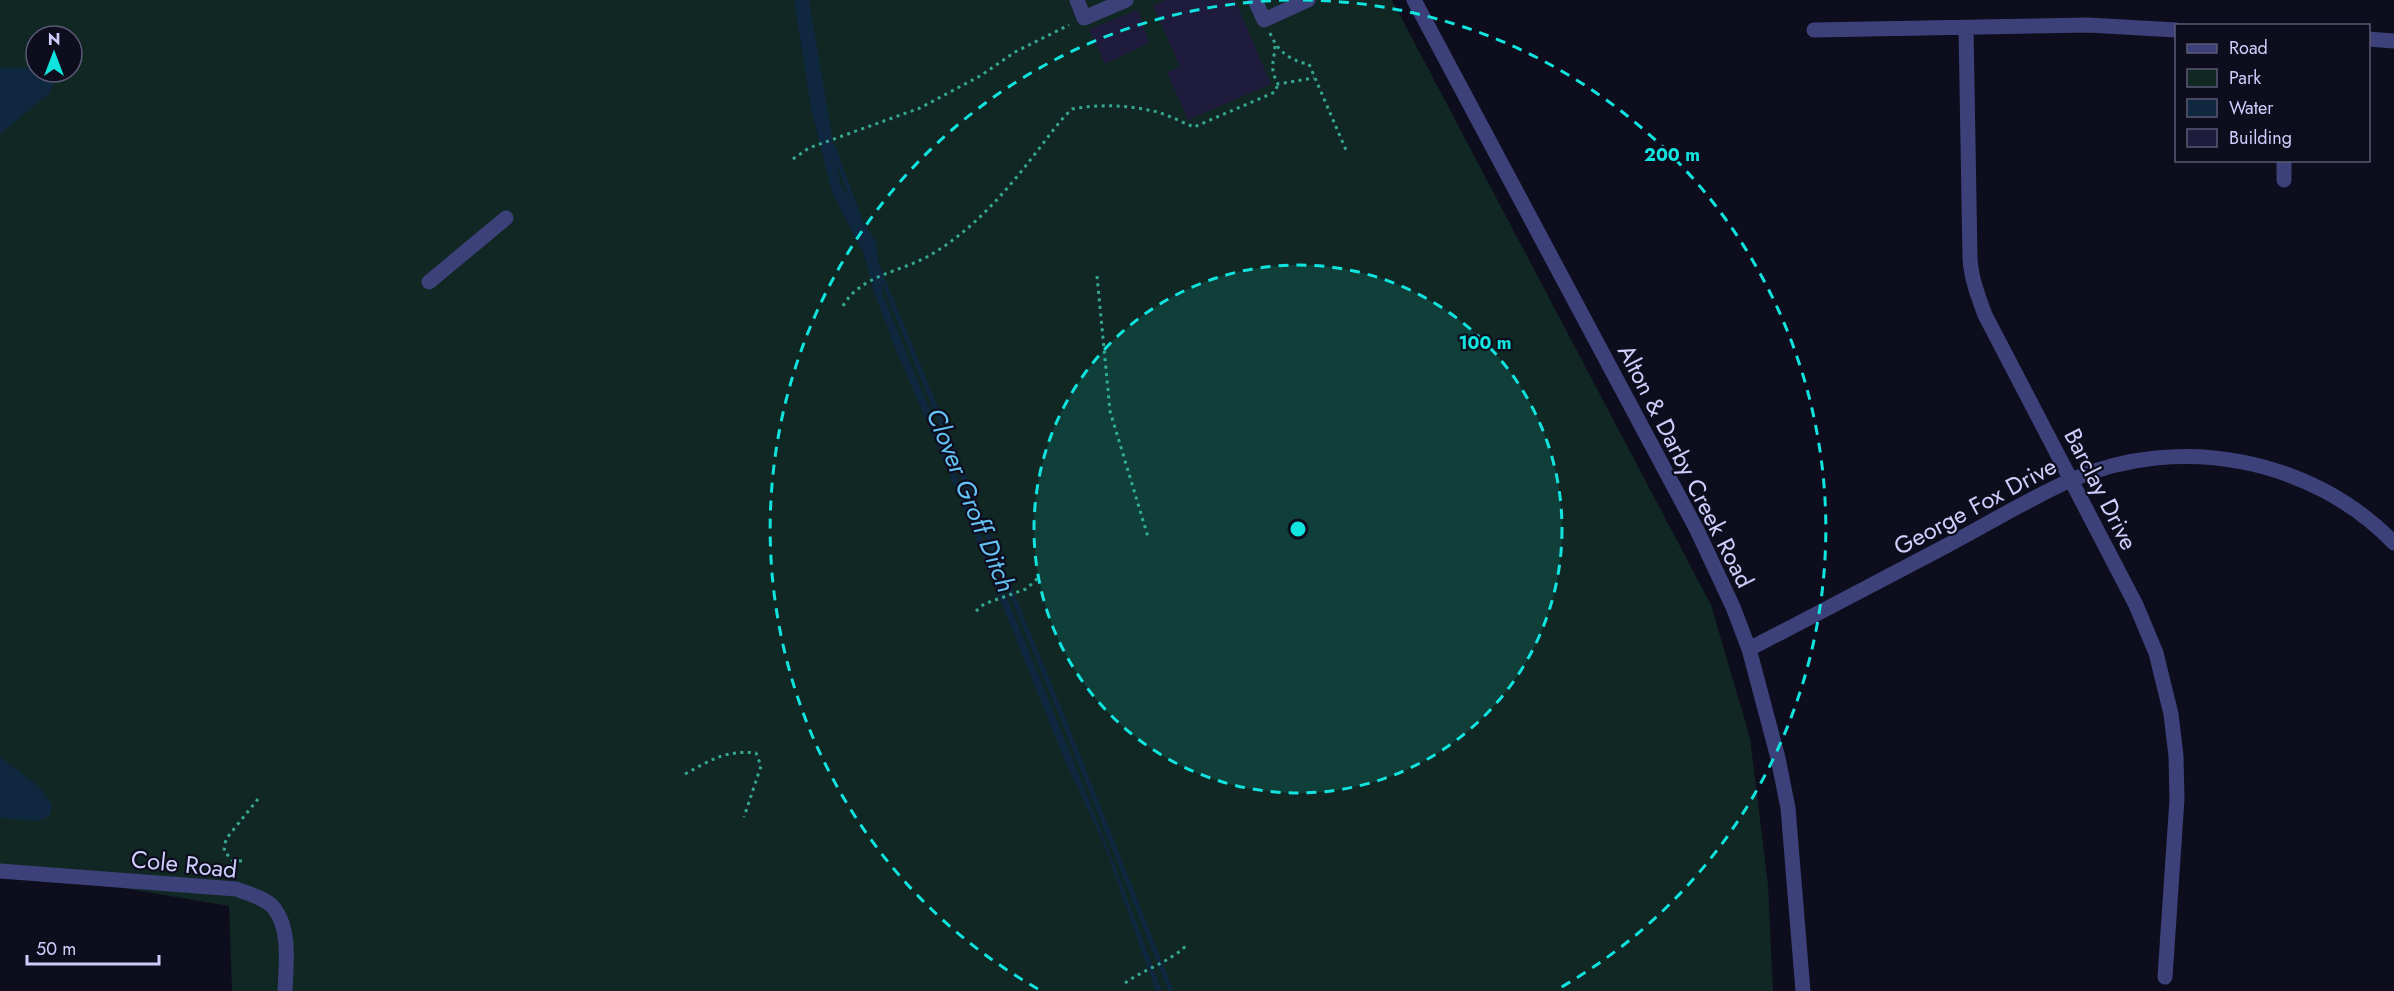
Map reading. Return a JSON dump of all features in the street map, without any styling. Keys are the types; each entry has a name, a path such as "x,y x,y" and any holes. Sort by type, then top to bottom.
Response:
{"street":[{"path":"1077,0 1084,18 1126,0"},
{"path":"1255,0 1264,20 1308,0"},
{"name":"Alton & Darby Creek Road","path":"1414,0 1697,530 1733,607 1749,649 1767,712 1788,808 1803,991"},
{"path":"1814,30 2088,25 2175,30"},
{"name":"Barclay Drive","path":"1966,28 1971,273 1985,315 2136,605 2156,653 2171,714 2176,756 2176,799 2165,976"},
{"path":"2370,39 2394,41"},
{"path":"2284,162 2284,180"},
{"path":"429,282 506,218"},
{"name":"George Fox Drive","path":"1749,649 2071,480 2129,462 2186,456 2264,465 2303,480 2338,498 2394,543"},
{"name":"Cole Road","path":"0,871 236,889 249,894 273,907 279,919 286,947 285,991"}],"path":[{"path":"793,159 809,148 920,108 980,76 1015,52 1084,18"},
{"path":"1264,20 1275,46 1285,55 1308,64 1346,150"},
{"path":"843,306 849,295 861,285 932,255 966,230 1030,161 1072,109 1104,105 1155,111 1194,127 1275,92 1278,84 1273,75 1272,60 1275,46"},
{"path":"1278,84 1314,78"},
{"path":"1097,276 1110,411 1148,537"},
{"path":"976,611 984,604 1026,589 1038,578"},
{"path":"685,774 714,759 737,751 756,753 760,766 744,817"},
{"path":"242,861 232,860 224,851 226,839 258,799"},
{"path":"1125,983 1139,973 1175,957 1188,944"}],"green space":[{"path":"0,0 1392,0 1711,605 1750,738 1768,885 1773,991 232,991 229,906 0,867"}],"water":[{"path":"794,0 809,0 840,183 876,242 883,295 1060,729 1162,991 1156,991 1103,842 1065,761 947,468 896,350 875,295 863,252 832,193 811,108"},
{"path":"0,68 24,68 24,84 53,84 50,93 0,134"},
{"path":"0,757 38,786 52,805 50,815 40,821 0,818"}],"building":[{"path":"1166,0 1235,0 1271,84 1188,120 1167,72 1180,67 1153,5"},
{"path":"1138,10 1149,43 1105,64 1089,29"}],"waterway":[{"name":"Clover Groff Ditch","path":"833,147 858,215"},
{"name":"Clover Groff Ditch","path":"878,268 1062,716 1171,991"}]}
